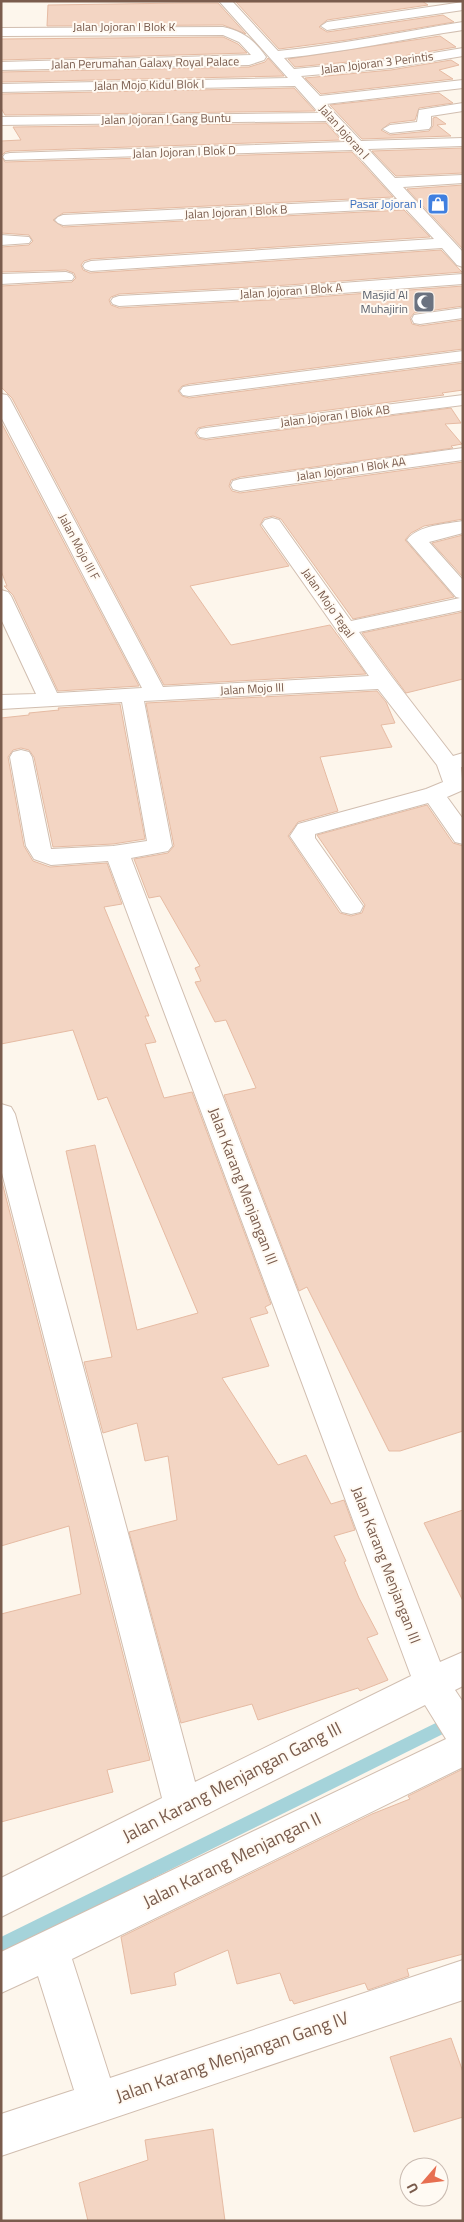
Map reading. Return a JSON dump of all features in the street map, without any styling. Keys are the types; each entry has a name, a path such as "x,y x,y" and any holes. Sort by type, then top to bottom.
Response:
{"street":[{"name":"Jalan Jojoran I","path":"225,1 463,262"},
{"path":"327,26 457,4"},
{"path":"354,11 366,20"},
{"name":"Jalan Jojoran I Blok K","path":"1,28 247,26"},
{"path":"274,55 335,49 354,43 463,26"},
{"name":"Jalan Perumahan Galaxy Royal Palace","path":"1,32 234,32 244,39 259,57 249,61 1,66"},
{"name":"Jalan Jojoran 3 Perintis","path":"295,77 463,52"},
{"name":"Jalan Mojo Kidul Blok I","path":"1,88 295,77"},
{"path":"316,101 463,84"},
{"path":"343,132 424,126 424,113 463,107"},
{"name":"Jalan Jojoran I Gang Buntu","path":"1,121 330,117"},
{"path":"454,123 460,142"},
{"name":"Jalan Jojoran I Blok D","path":"10,158 460,142"},
{"path":"390,182 463,179"},
{"name":"Jalan Jojoran I Blok B","path":"63,220 408,203"},
{"path":"1,240 23,240"},
{"path":"91,266 445,243"},
{"path":"1,279 66,277"},
{"name":"Jalan Jojoran I Blok A","path":"119,301 288,292 463,279"},
{"path":"420,319 463,313"},
{"path":"189,391 463,356"},
{"name":"Jalan Mojo III F","path":"1,399 156,694"},
{"name":"Jalan Jojoran I Blok AB","path":"206,432 463,400"},
{"name":"Jalan Jojoran I Blok AA","path":"240,485 463,454"},
{"name":"Jalan Mojo Tegal","path":"272,524 384,682"},
{"path":"463,527 433,533 417,540 463,593"},
{"path":"1,596 49,699"},
{"path":"346,628 463,604"},
{"path":"351,906 302,836 303,832 306,829 434,794 455,785 456,779 455,762 384,682"},
{"name":"Jalan Mojo III","path":"1,702 384,682"},
{"path":"21,757 38,846 42,854 51,856 117,852 158,846 160,844 132,695"},
{"path":"434,794 463,836"},
{"name":"Jalan Karang Menjangan III","path":"117,852 435,1689 463,1734"},
{"path":"1,1114 183,1807"},
{"name":"Jalan Karang Menjangan Gang III","path":"1,1898 183,1807 435,1689 463,1668"},
{"name":"Jalan Karang Menjangan II","path":"1,1972 463,1748"},
{"path":"49,1949 98,2102"},
{"name":"Jalan Karang Menjangan Gang IV","path":"1,2135 463,1980"}],"building":[{"path":"422,1 428,5 327,20 319,27 327,32 443,15 454,22 279,49 236,2"},
{"path":"218,3 246,34 223,25 47,26 48,5"},
{"path":"440,36 456,47 391,58 295,67 288,59"},
{"path":"223,37 238,44 247,53 1,60 1,39"},
{"path":"268,58 284,76 1,82 1,72 249,67 265,62"},
{"path":"451,60 459,65 439,70 453,79 321,94 305,78 391,70"},
{"path":"294,88 315,111 5,115 1,108 1,94"},
{"path":"439,93 453,103 419,108 415,120 390,123 381,130 390,135 429,131 433,126 433,118 436,117 446,124 437,125 451,136 362,139 330,105"},
{"path":"326,123 341,140 10,151 5,152 1,156 1,141 21,140 13,127"},
{"path":"463,148 463,173 396,176 372,151"},
{"path":"352,152 393,197 63,213 53,220 63,227 404,210 430,237 91,259 84,261 81,265 83,270 90,273 441,250 462,272 288,285 119,294 111,297 109,300 111,305 119,308 288,299 463,286 463,306 414,313 410,318 412,324 420,326 463,320 463,349 189,384 182,386 178,391 182,396 189,398 463,363 463,390 442,393 444,395 206,426 198,428 195,433 198,438 206,440 451,408 461,423 445,424 462,444 451,446 453,448 240,477 231,480 229,486 232,491 240,493 463,462 463,519 424,526 411,533 405,540 454,597 353,619 281,519 273,516 264,518 260,525 289,566 190,586 231,645 330,625 366,674 164,685 12,398 1,387 1,286 72,282 76,278 74,273 66,270 1,272 1,247 29,245 33,241 29,235 1,233 1,156 5,162"},
{"path":"463,185 463,249 407,189"},
{"path":"1,422 139,686 58,691 13,595 4,586 7,586 1,571"},
{"path":"463,535 463,577 432,543"},
{"path":"463,612 463,679 406,693 362,633"},
{"path":"377,691 386,702 395,723 381,725 392,747 320,757 338,811 298,822 288,836 340,913 351,916 362,913 365,905 317,835 427,805 453,843 463,846 463,1431 400,1451 389,1451 307,1287 299,1291 224,1095 256,1088 226,1020 215,1022 195,982 201,981 195,968 200,966 160,896 149,898 134,859 168,853 174,846 146,703"},
{"path":"120,704 145,839 113,844 53,847 34,757 29,750 21,748 13,750 8,757 24,846 33,861 50,867 107,863 122,904 104,907 149,1016 145,1016 156,1042 145,1044 164,1098 192,1092 271,1304 265,1307 268,1313 250,1318 269,1366 222,1378 278,1465 306,1455 331,1504 344,1500 355,1530 334,1536 346,1561 344,1562 359,1598 378,1634 367,1638 388,1680 360,1691 358,1688 258,1720 252,1704 181,1723 129,1532 177,1520 168,1456 145,1461 137,1423 103,1433 84,1362 112,1357 66,1151 95,1145 137,1330 198,1313 107,1097 98,1100 73,1030 1,1044 1,718 59,710 58,708"},
{"path":"1,1178 150,1760 107,1770 113,1792 1,1822 1,1614 81,1594 69,1526 1,1546"},
{"path":"463,1510 463,1601 424,1523"},
{"path":"463,1769 463,1954 407,1969 409,1976 368,1990 365,1983 294,2004 292,2000 290,2001 280,1973 237,1984 228,1950 174,1973 176,1985 131,1994 121,1937 372,1814 410,1799 408,1796"},
{"path":"451,2038 463,2072 463,2117 414,2132 390,2057"},
{"path":"213,2129 225,2221 88,2221 79,2183 148,2160 145,2140"}],"waterway":[{"path":"1,1946 452,1722"}],"place":[{"name":"Pasar Jojoran I","path":"438,204"},
{"name":"Masjid Al Muhajirin","path":"424,302"}]}
